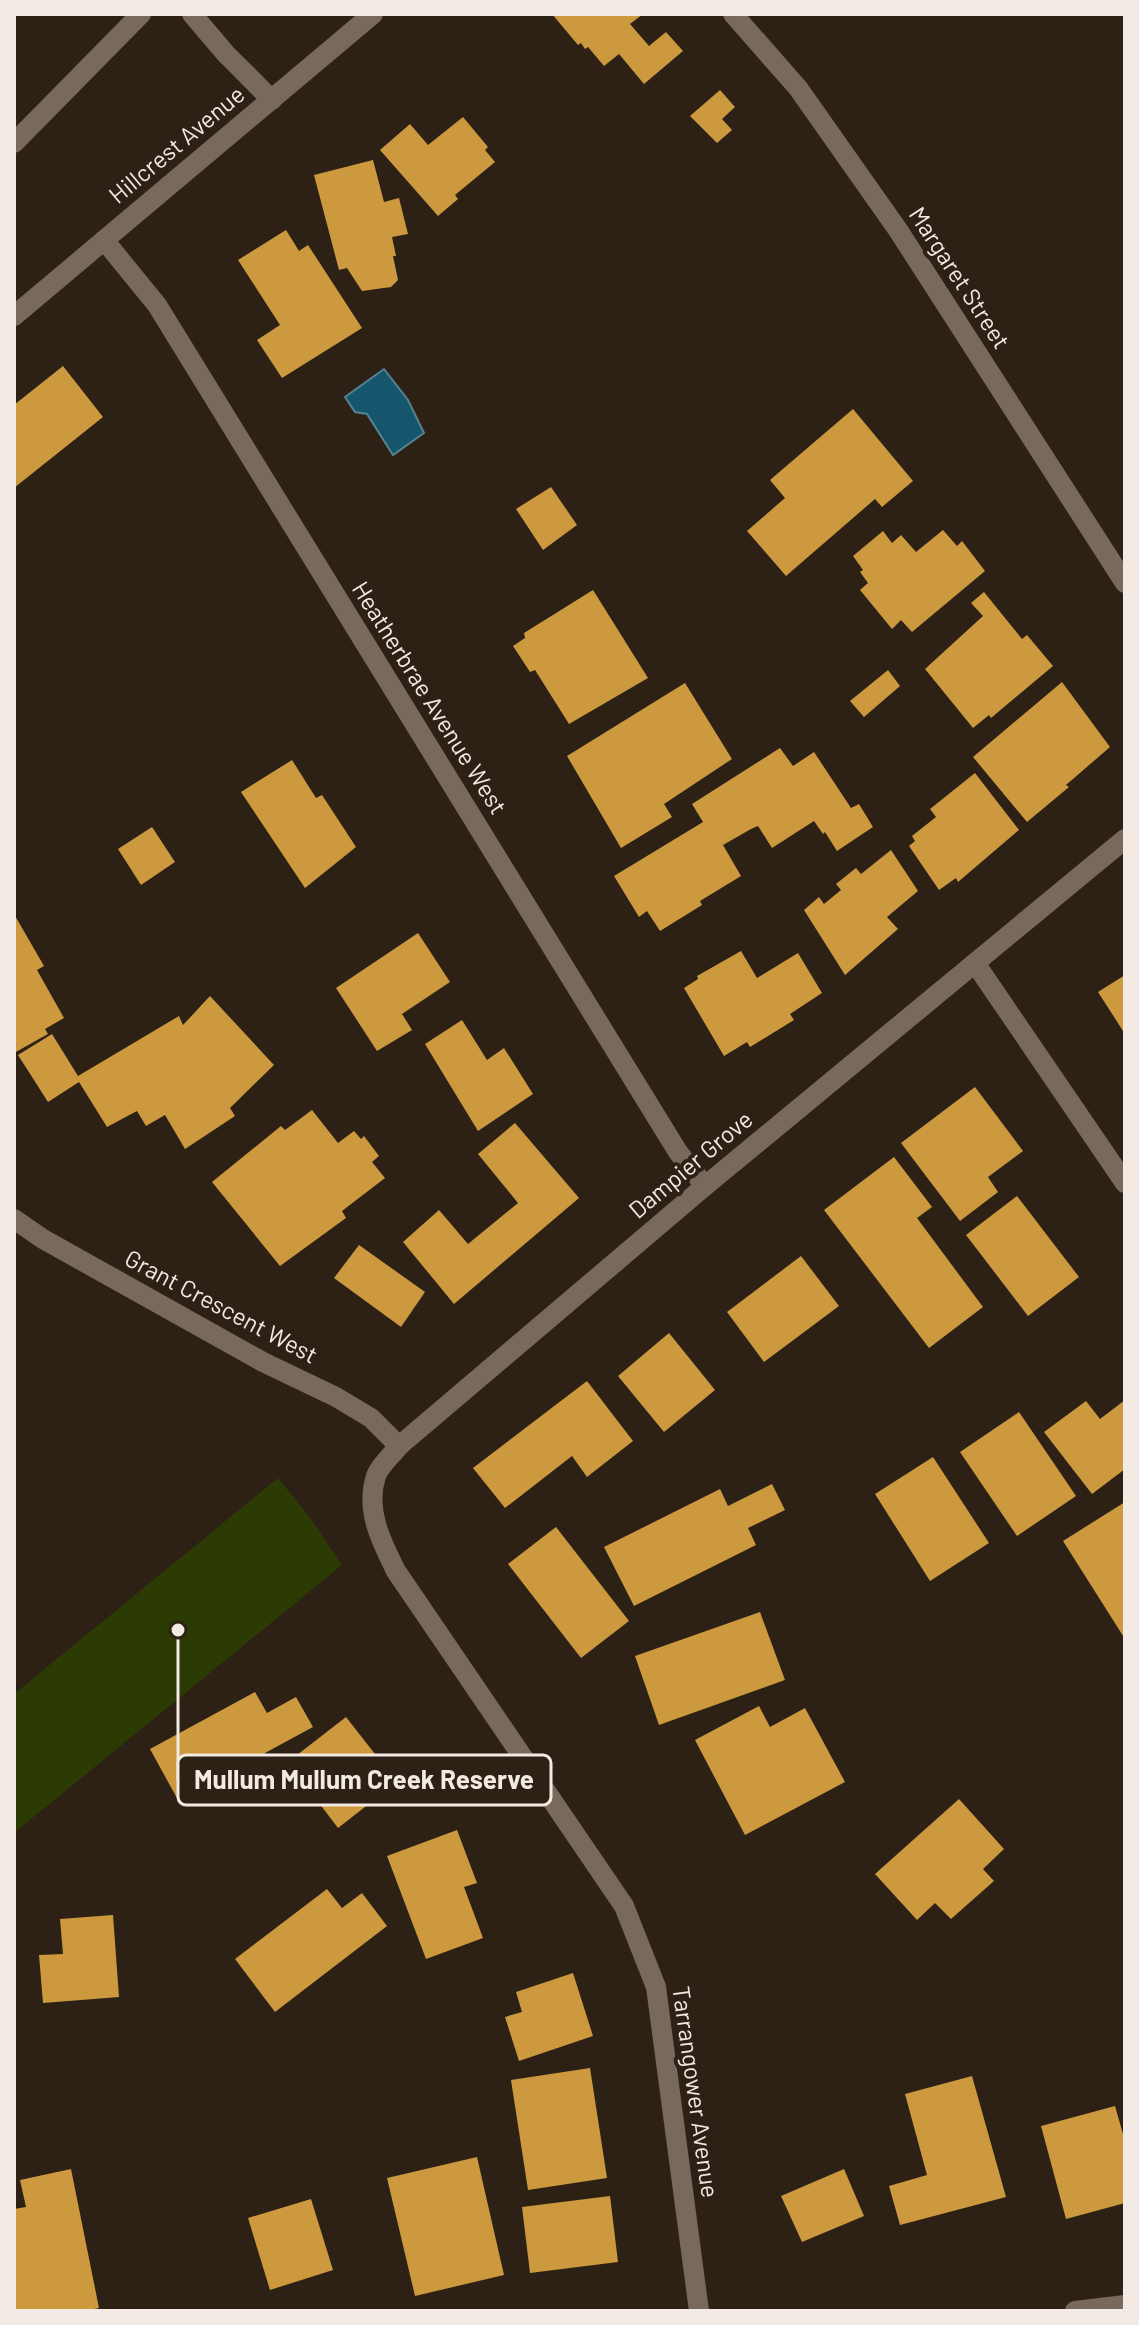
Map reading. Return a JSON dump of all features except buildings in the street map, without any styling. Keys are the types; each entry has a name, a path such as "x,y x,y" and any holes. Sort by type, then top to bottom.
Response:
{"street":[{"path":"14,143 141,14"},
{"path":"192,14 272,100"},
{"name":"Hillcrest Avenue","path":"14,316 373,14"},
{"name":"Margaret Street","path":"733,14 798,88 898,230 1125,583"},
{"name":"Heatherbrae Avenue West","path":"104,240 157,305 678,1152 705,1186"},
{"name":"Dampier Grove","path":"396,1571 380,1540 371,1508 376,1474 399,1446 705,1186 1125,839"},
{"path":"975,963 1125,1183"},
{"name":"Grant Crescent West","path":"14,1219 43,1239 263,1362 336,1397 371,1418 399,1446"},
{"name":"Tarrangower Avenue","path":"396,1571 624,1906 656,1987 699,2311"},
{"path":"1075,2311 1125,2305"}],"green space":[{"path":"278,1478 342,1565 14,1833 14,1694"}],"water":[{"path":"384,369 408,400 424,433 393,455 367,414 355,412 345,397"}],"place":[{"name":"Mullum Mullum Creek Reserve","path":"178,1630"}]}
